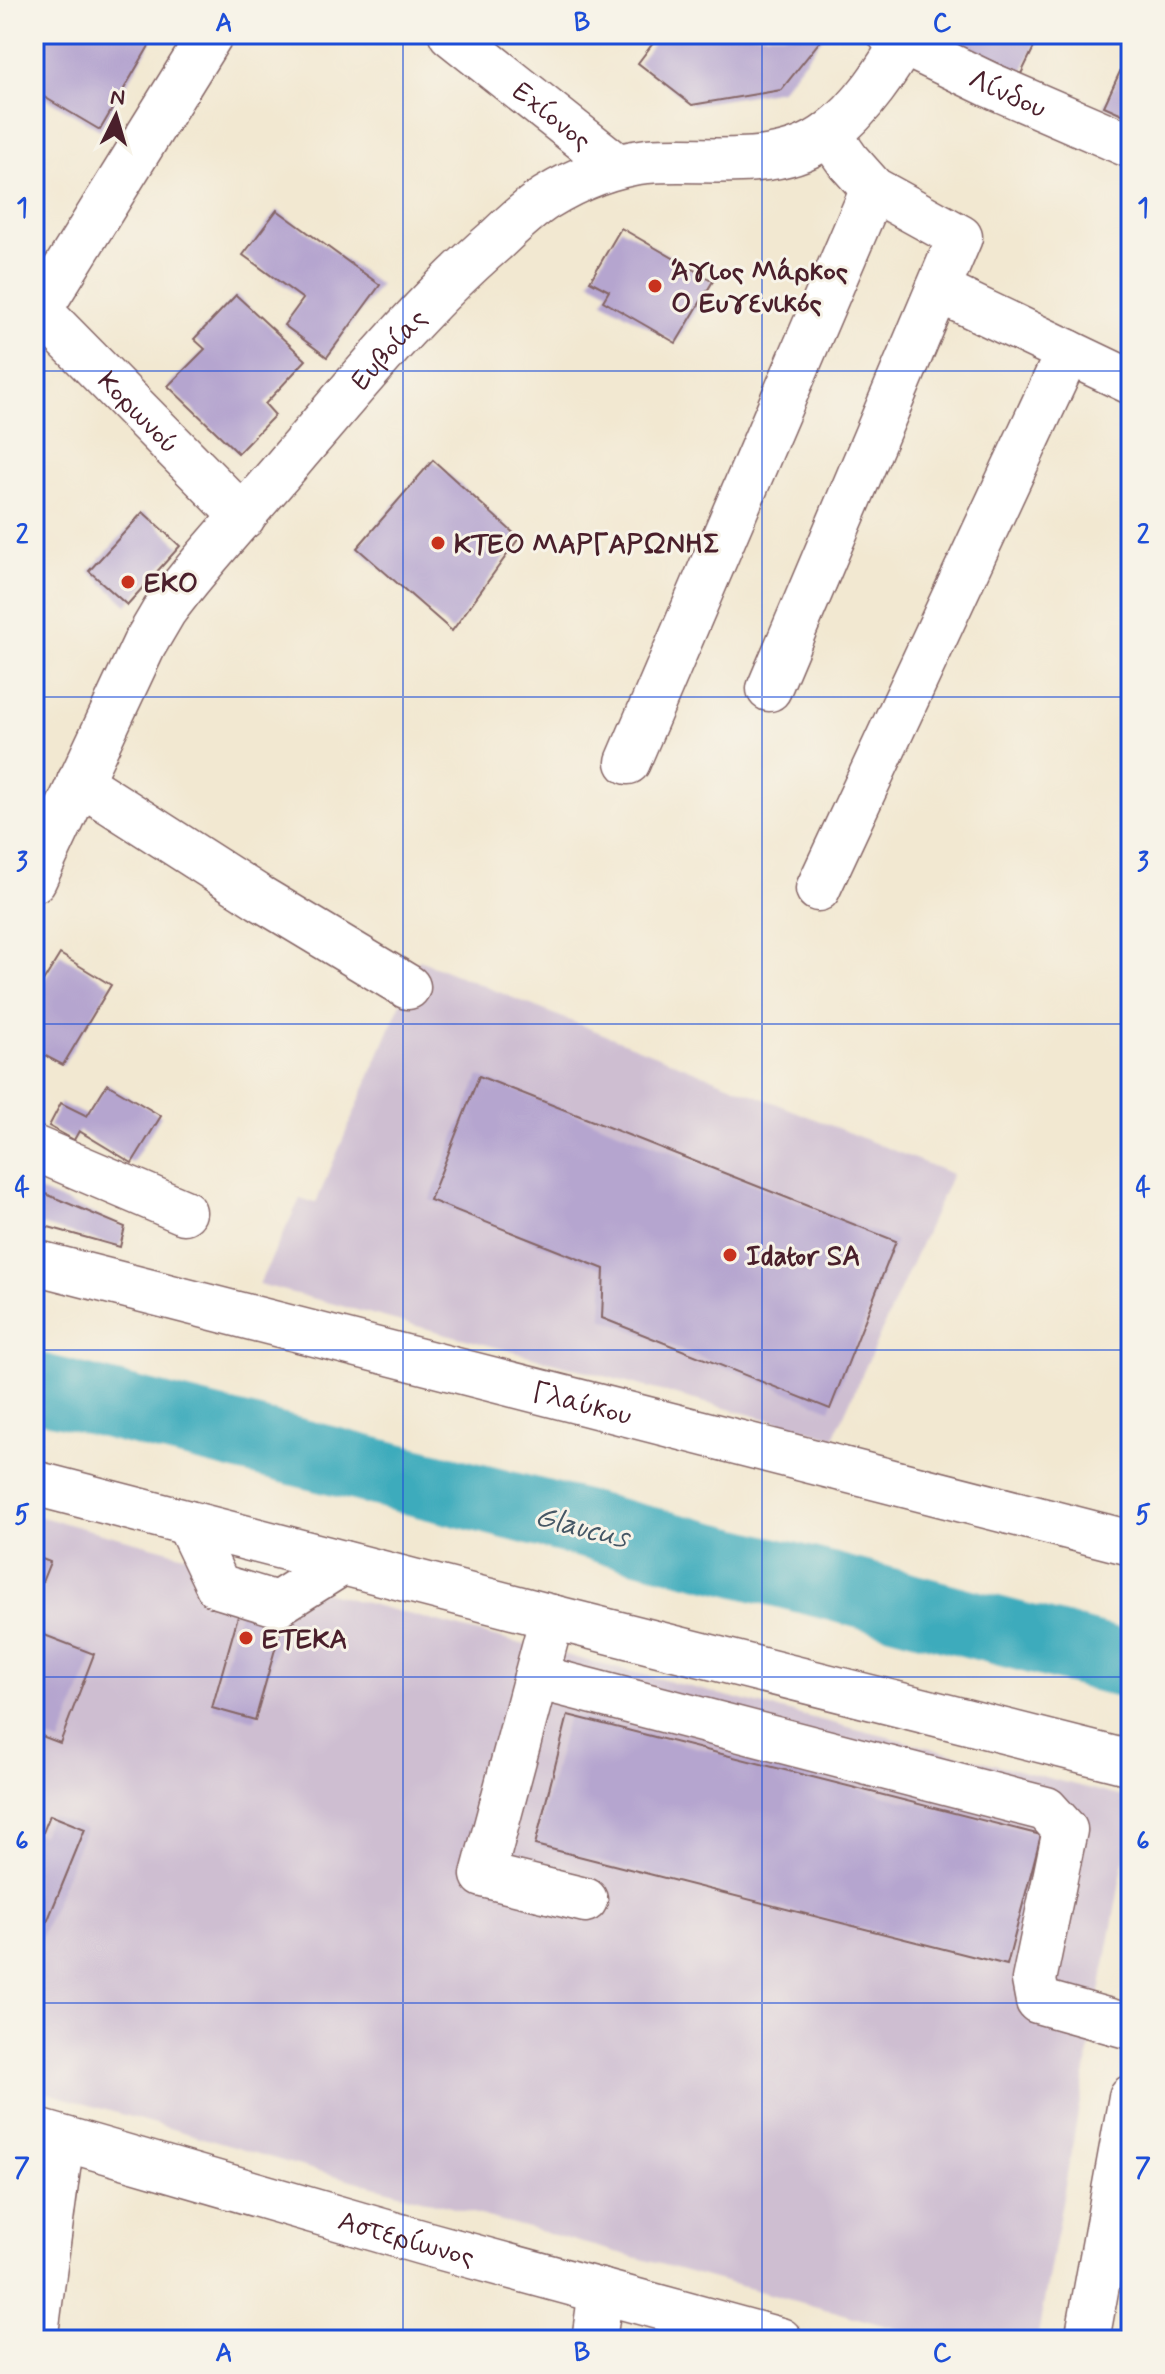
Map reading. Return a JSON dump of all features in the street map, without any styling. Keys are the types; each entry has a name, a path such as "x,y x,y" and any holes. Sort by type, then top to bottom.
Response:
{"main road":[{"path":"36,311 211,34"},
{"name":"Εχίονος","path":"451,34 617,166"},
{"name":"Ευβοίας","path":"34,880 156,623 175,595 384,352 471,261 546,199 587,176 617,166 669,160 757,160 792,153 829,134 874,87 900,37"},
{"name":"Λίνδου","path":"900,37 990,85 1131,146"},
{"path":"769,689 960,237 873,189 829,134"},
{"path":"628,762 873,189"},
{"path":"938,290 1131,382"},
{"name":"Κορωνού","path":"36,311 243,517"},
{"path":"818,889 1068,352"},
{"path":"79,782 260,898 408,987"},
{"path":"34,1148 184,1212"},
{"name":"Γλαύκου","path":"34,1262 1131,1543"},
{"path":"34,1483 1131,1763"},
{"path":"552,1617 483,1875 585,1900"},
{"path":"536,1677 1046,1809 1065,1830 1034,1980 1038,2001 1131,2027"},
{"path":"1087,2340 1131,2097"},
{"path":"35,2340 48,2135"},
{"name":"Αστερίωνος","path":"48,2135 424,2243 780,2340"},
{"path":"594,2340 601,2291"}],"shaded area":[{"path":"419,960 952,1174 834,1437 259,1284 300,1199 316,1203"},
{"path":"34,1515 502,1639 1131,1799 1131,1821 1037,2340 938,2340 286,2162 34,2089"}],"building":[{"path":"34,34 156,34 100,130 34,91"},
{"path":"660,34 824,36 781,90 692,105 638,63"},
{"path":"949,34 1027,34 1038,39 1021,74 946,41"},
{"path":"1131,48 1131,118 1104,106"},
{"path":"277,210 380,285 327,357 284,325 303,299 243,255"},
{"name":"Άγιος Μάρκος Ο Ευγενικός","path":"621,228 713,281 676,343 603,301 609,291 590,281"},
{"path":"236,295 306,360 265,404 275,415 238,453 168,386 205,349 194,339"},
{"name":"ΚΤΕΟ ΜΑΡΓΑΡΩΝΗΣ","path":"433,460 519,538 452,631 357,548"},
{"path":"143,512 180,546 127,605 89,571"},
{"path":"60,954 111,985 63,1065 34,1050 34,980 41,985"},
{"name":"Idator SA","path":"479,1076 896,1241 830,1409 602,1318 604,1269 430,1200"},
{"path":"107,1084 161,1116 132,1163 79,1131 74,1140 49,1126 61,1103 87,1116"},
{"path":"34,1189 125,1227 120,1247 34,1223"},
{"path":"34,1556 50,1562 34,1602"},
{"path":"242,1602 285,1614 255,1720 212,1708"},
{"path":"34,1631 94,1654 60,1743 34,1733"},
{"path":"568,1715 1041,1835 1007,1965 535,1845"},
{"path":"50,1815 85,1829 34,1954 34,1832 42,1835"}],"waterway":[{"name":"Glaucus","path":"34,1386 822,1584 1131,1666"}],"place":[{"name":"Άγιος Μάρκος Ο Ευγενικός","path":"655,286"},
{"name":"ΚΤΕΟ ΜΑΡΓΑΡΩΝΗΣ","path":"438,543"},
{"name":"ΕΚΟ","path":"128,582"},
{"name":"Idator SA","path":"730,1255"},
{"name":"ΕΤΕΚΑ","path":"246,1638"}]}
